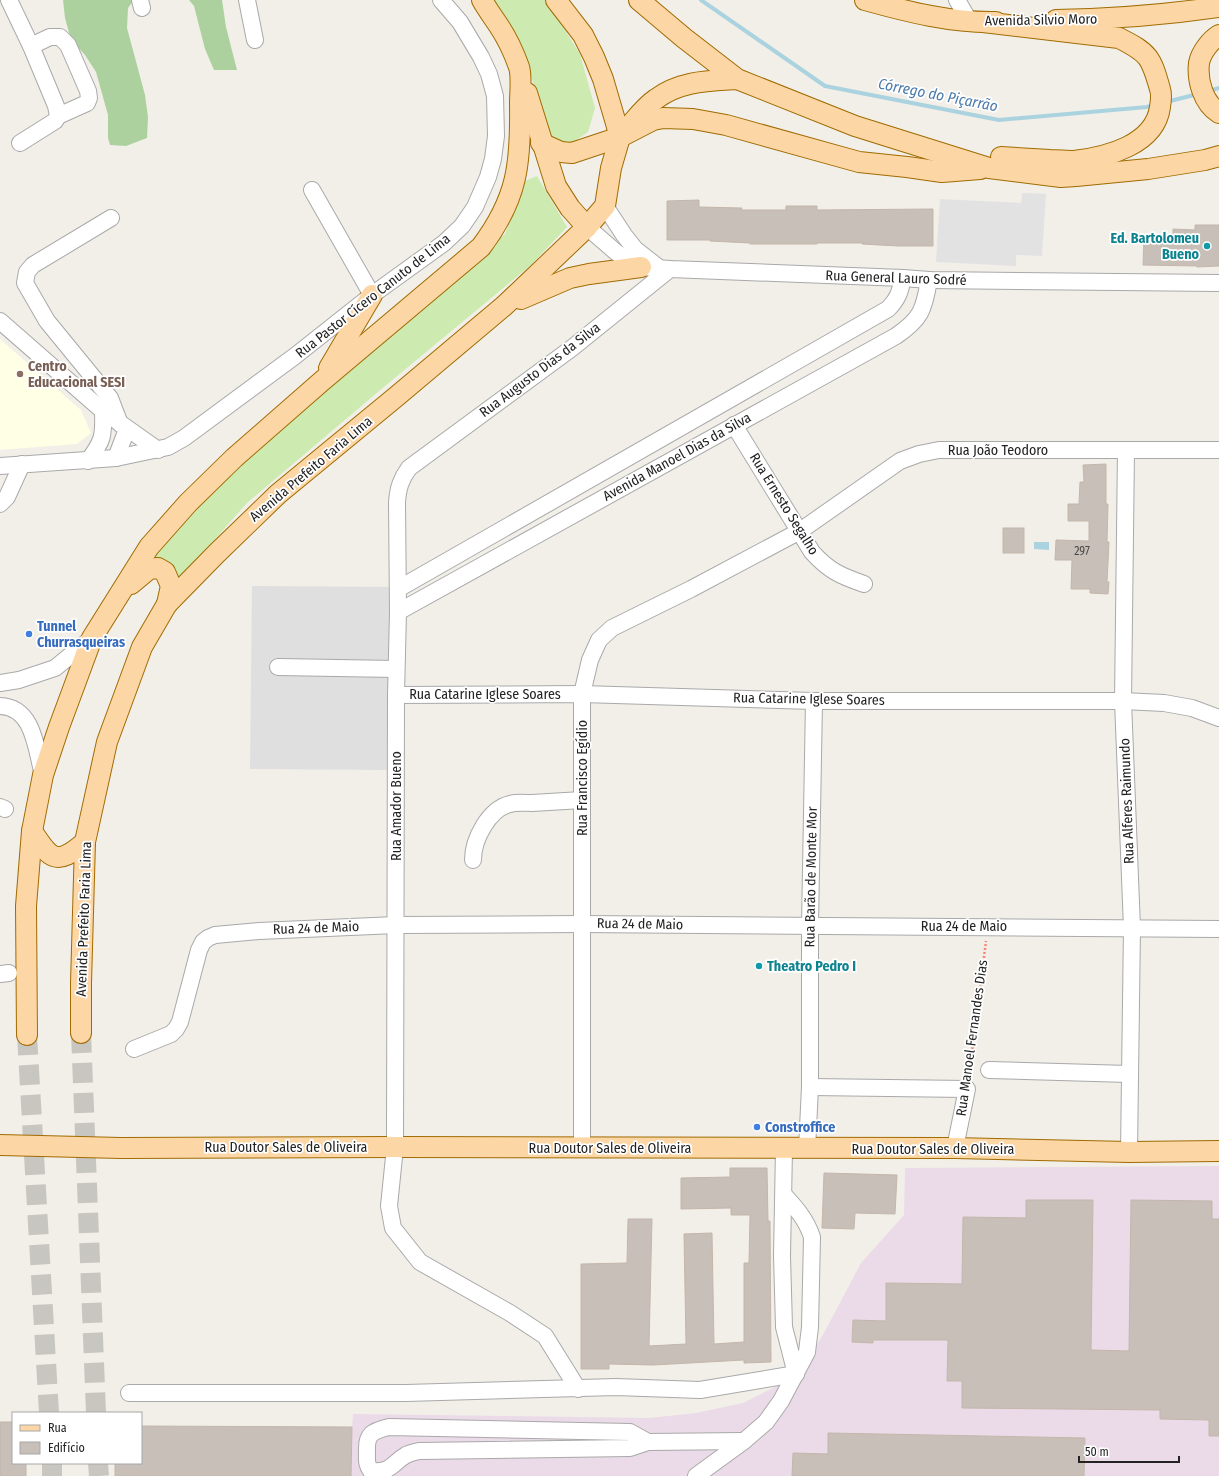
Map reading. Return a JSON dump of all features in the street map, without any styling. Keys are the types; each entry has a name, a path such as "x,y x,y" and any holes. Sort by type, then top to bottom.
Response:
{"main road":[{"path":"556,0 584,35 594,57 620,137"},
{"path":"639,0 684,38 737,79 854,126 989,168 1061,177 1148,169 1205,160 1219,156"},
{"name":"Avenida Silvio Moro","path":"865,0 907,12 976,22 1119,18 1176,14 1219,7"},
{"path":"482,4 507,40 519,68 541,143 556,186 570,208 587,227"},
{"path":"946,154 1073,161 1105,155 1122,149 1145,136 1158,117 1162,93 1149,58 1138,48 1119,38 976,22"},
{"path":"1219,35 1205,50 1199,62 1199,77 1204,95 1213,109 1219,113"},
{"path":"27,1035 26,906 32,831 43,775 92,638 149,547 188,503 234,458 322,381 481,247 495,228 505,210 513,186 519,157 519,68"},
{"path":"605,206 611,168 620,137 638,115 655,99 671,90 696,82 737,79"},
{"path":"541,143 561,152 572,153 620,137 653,120 663,118 693,119 726,125 859,162 942,172 989,168"},
{"name":"Avenida Prefeito Faria Lima","path":"81,1033 85,842 107,742 142,647 167,604 278,494 504,306 587,227 605,206"},
{"path":"504,306 570,278 589,274 656,268"},
{"path":"322,381 372,295"},
{"path":"120,593 149,569 158,568 165,572 171,586 167,604"},
{"path":"32,831 44,850 53,857 69,855 85,842"},
{"name":"Rua Doutor Sales de Oliveira","path":"0,1145 121,1148 954,1148 1130,1152 1219,1151"}],"street":[{"path":"9,0 31,46 56,106 58,116"},
{"path":"247,0 255,40"},
{"name":"Rua Pastor Cícero Canuto de Lima","path":"0,466 116,458 168,447 184,438 295,356 372,295 444,243 462,226 474,207 488,177 493,159 496,136 495,96 489,74 481,57 460,22 441,0"},
{"path":"957,0 976,22"},
{"path":"20,143 55,121 58,116 87,103 89,98 88,92 68,45 60,37 50,37 31,46"},
{"path":"312,190 372,295"},
{"path":"605,206 624,235 656,268"},
{"path":"111,218 32,265 27,272 25,283 47,321 110,398 124,426 116,458"},
{"name":"Rua General Lauro Sodré","path":"587,227 617,253 656,268 929,280 1219,283"},
{"name":"Rua Augusto Dias da Silva","path":"409,468 572,348 656,268"},
{"name":"Avenida Manoel Dias da Silva","path":"398,589 888,309 896,302 903,278"},
{"name":"Avenida Manoel Dias da Silva","path":"398,612 896,336 911,326 920,315 926,302 929,280"},
{"path":"0,321 103,411 158,450"},
{"path":"88,461 102,440 104,427 103,411"},
{"name":"Rua Ernesto Segalho","path":"734,425 800,530 812,552 823,564 844,577 864,584"},
{"name":"Rua João Teodoro","path":"800,530 900,461 919,454 939,450 1219,450"},
{"name":"Rua Alferes Raimundo","path":"1126,450 1123,701 1132,928 1130,1152"},
{"path":"0,504 6,497 22,464"},
{"name":"Rua Amador Bueno","path":"409,468 402,477 398,488 397,502 398,612 396,669 395,1147 389,1206 393,1228 420,1262 510,1313 546,1336 578,1389"},
{"name":"Rua Francisco Egídio","path":"582,1148 582,694 590,660 599,640 612,628 691,589 800,530"},
{"path":"412,580 423,598"},
{"path":"0,683 20,680 55,668 92,638"},
{"path":"278,667 396,669"},
{"name":"Rua Catarine Iglese Soares","path":"396,695 582,694 814,701 1123,701 1164,703 1185,706 1219,718"},
{"name":"Rua Barão de Monte Mor","path":"807,1149 810,1087 810,926 814,701"},
{"path":"0,706 9,706 20,713 30,724 43,775"},
{"path":"473,860 473,853 477,838 484,824 497,810 510,804 582,800"},
{"name":"Rua 24 de Maio","path":"134,1049 171,1034 176,1029 180,1022 198,950 203,942 215,935 259,931 396,925 581,924 1219,929"},
{"path":"989,1070 1130,1074"},
{"path":"810,1087 967,1089"},
{"name":"Rua Manoel Fernandes Dias","path":"954,1148 967,1089"},
{"path":"784,1148 782,1256 784,1327 796,1374"},
{"path":"696,1476 744,1441 766,1422 782,1401 807,1352 810,1327 812,1237 802,1215 784,1195"},
{"path":"784,1327 797,1332 810,1327"},
{"path":"129,1393 406,1393 616,1387 700,1390 796,1374"},
{"path":"648,1442 630,1432 389,1427 378,1430 370,1435 366,1443 367,1465 371,1470 380,1472 389,1469 407,1455 419,1451 630,1448 648,1442 744,1441"}],"path":[{"name":"Rua Manoel Fernandes Dias","path":"967,1089 987,926"}],"shaded area":[{"path":"1022,193 1046,194 1042,256 1016,255 1016,266 936,262 940,199 1021,203"},
{"name":"Centro Educacional SESI","path":"0,339 81,410 91,433 77,444 0,450"},
{"path":"252,586 393,587 391,770 250,769"},
{"path":"1219,1166 1219,1476 115,1476 115,1464 142,1464 142,1426 352,1427 353,1414 649,1418 696,1413 743,1403 783,1383 807,1361 824,1333 861,1263 904,1215 905,1168"}],"green space":[{"path":"63,0 134,0 128,8 127,28 145,95 148,117 147,138 126,146 110,145 108,138 108,115 96,72 85,55 71,40 65,18"},
{"path":"189,0 222,0 226,27 237,70 214,70 205,49 194,6"},
{"path":"492,0 546,0 580,54 595,108 588,132 572,143 551,139 542,105 522,54"},
{"path":"537,176 567,227 531,265 247,503 201,555 178,586 149,554 195,501 301,408 505,234 525,181"}],"water":[{"path":"1034,542 1049,542 1049,550 1034,549"}],"building":[{"path":"699,200 699,207 742,208 741,210 786,210 786,206 817,206 817,210 933,209 933,246 898,246 862,243 750,244 710,240 667,240 667,201"},
{"path":"1195,225 1219,225 1219,266 1197,267 1143,265 1144,238 1158,239 1159,235 1173,235 1173,229 1195,230"},
{"path":"1106,464 1106,504 1108,504 1107,542 1109,542 1107,582 1109,582 1108,594 1090,593 1090,589 1071,589 1072,560 1055,560 1056,540 1089,541 1089,521 1068,521 1068,504 1079,504 1080,482 1084,482 1083,465"},
{"path":"1003,528 1024,528 1024,553 1003,553"},
{"path":"730,1168 767,1168 768,1221 770,1221 771,1362 744,1363 744,1360 653,1365 609,1364 609,1369 581,1369 581,1264 627,1263 628,1219 652,1219 649,1346 686,1344 684,1234 712,1233 714,1344 744,1342 744,1263 749,1263 750,1215 731,1215 731,1208 681,1209 681,1178 730,1177"},
{"path":"824,1173 897,1175 895,1214 855,1213 854,1229 822,1228"},
{"path":"1026,1200 1093,1200 1091,1350 1129,1351 1131,1200 1212,1201 1212,1219 1219,1219 1219,1436 1209,1436 1209,1420 1160,1419 1160,1410 962,1408 962,1381 947,1381 948,1340 873,1340 873,1343 852,1342 853,1320 886,1321 886,1283 962,1284 963,1217 1026,1218"},
{"path":"0,1422 12,1422 12,1464 26,1464 26,1476 0,1476"},
{"path":"142,1426 352,1427 351,1476 115,1476 115,1464 142,1464"},
{"path":"828,1433 1085,1438 1084,1476 792,1476 793,1453 828,1454"}],"waterway":[{"name":"Córrego do Piçarrão","path":"701,0 825,86 999,120 1147,107 1154,105"},
{"name":"Córrego do Piçarrão","path":"1209,91 1219,88"},
{"name":"Córrego do Piçarrão","path":"1166,102 1198,94"}],"tunnel":[{"path":"81,1033 96,1412"},
{"path":"27,1035 49,1412"},
{"path":"52,1464 52,1476"},
{"path":"98,1464 99,1476"}],"place":[{"name":"Ed. Bartolomeu Bueno","path":"1207,246"},
{"name":"Centro Educacional SESI","path":"20,374"},
{"name":"Tunnel Churrasqueiras","path":"29,634"},
{"name":"Theatro Pedro I","path":"759,966"},
{"name":"Constroffice","path":"757,1127"}]}
